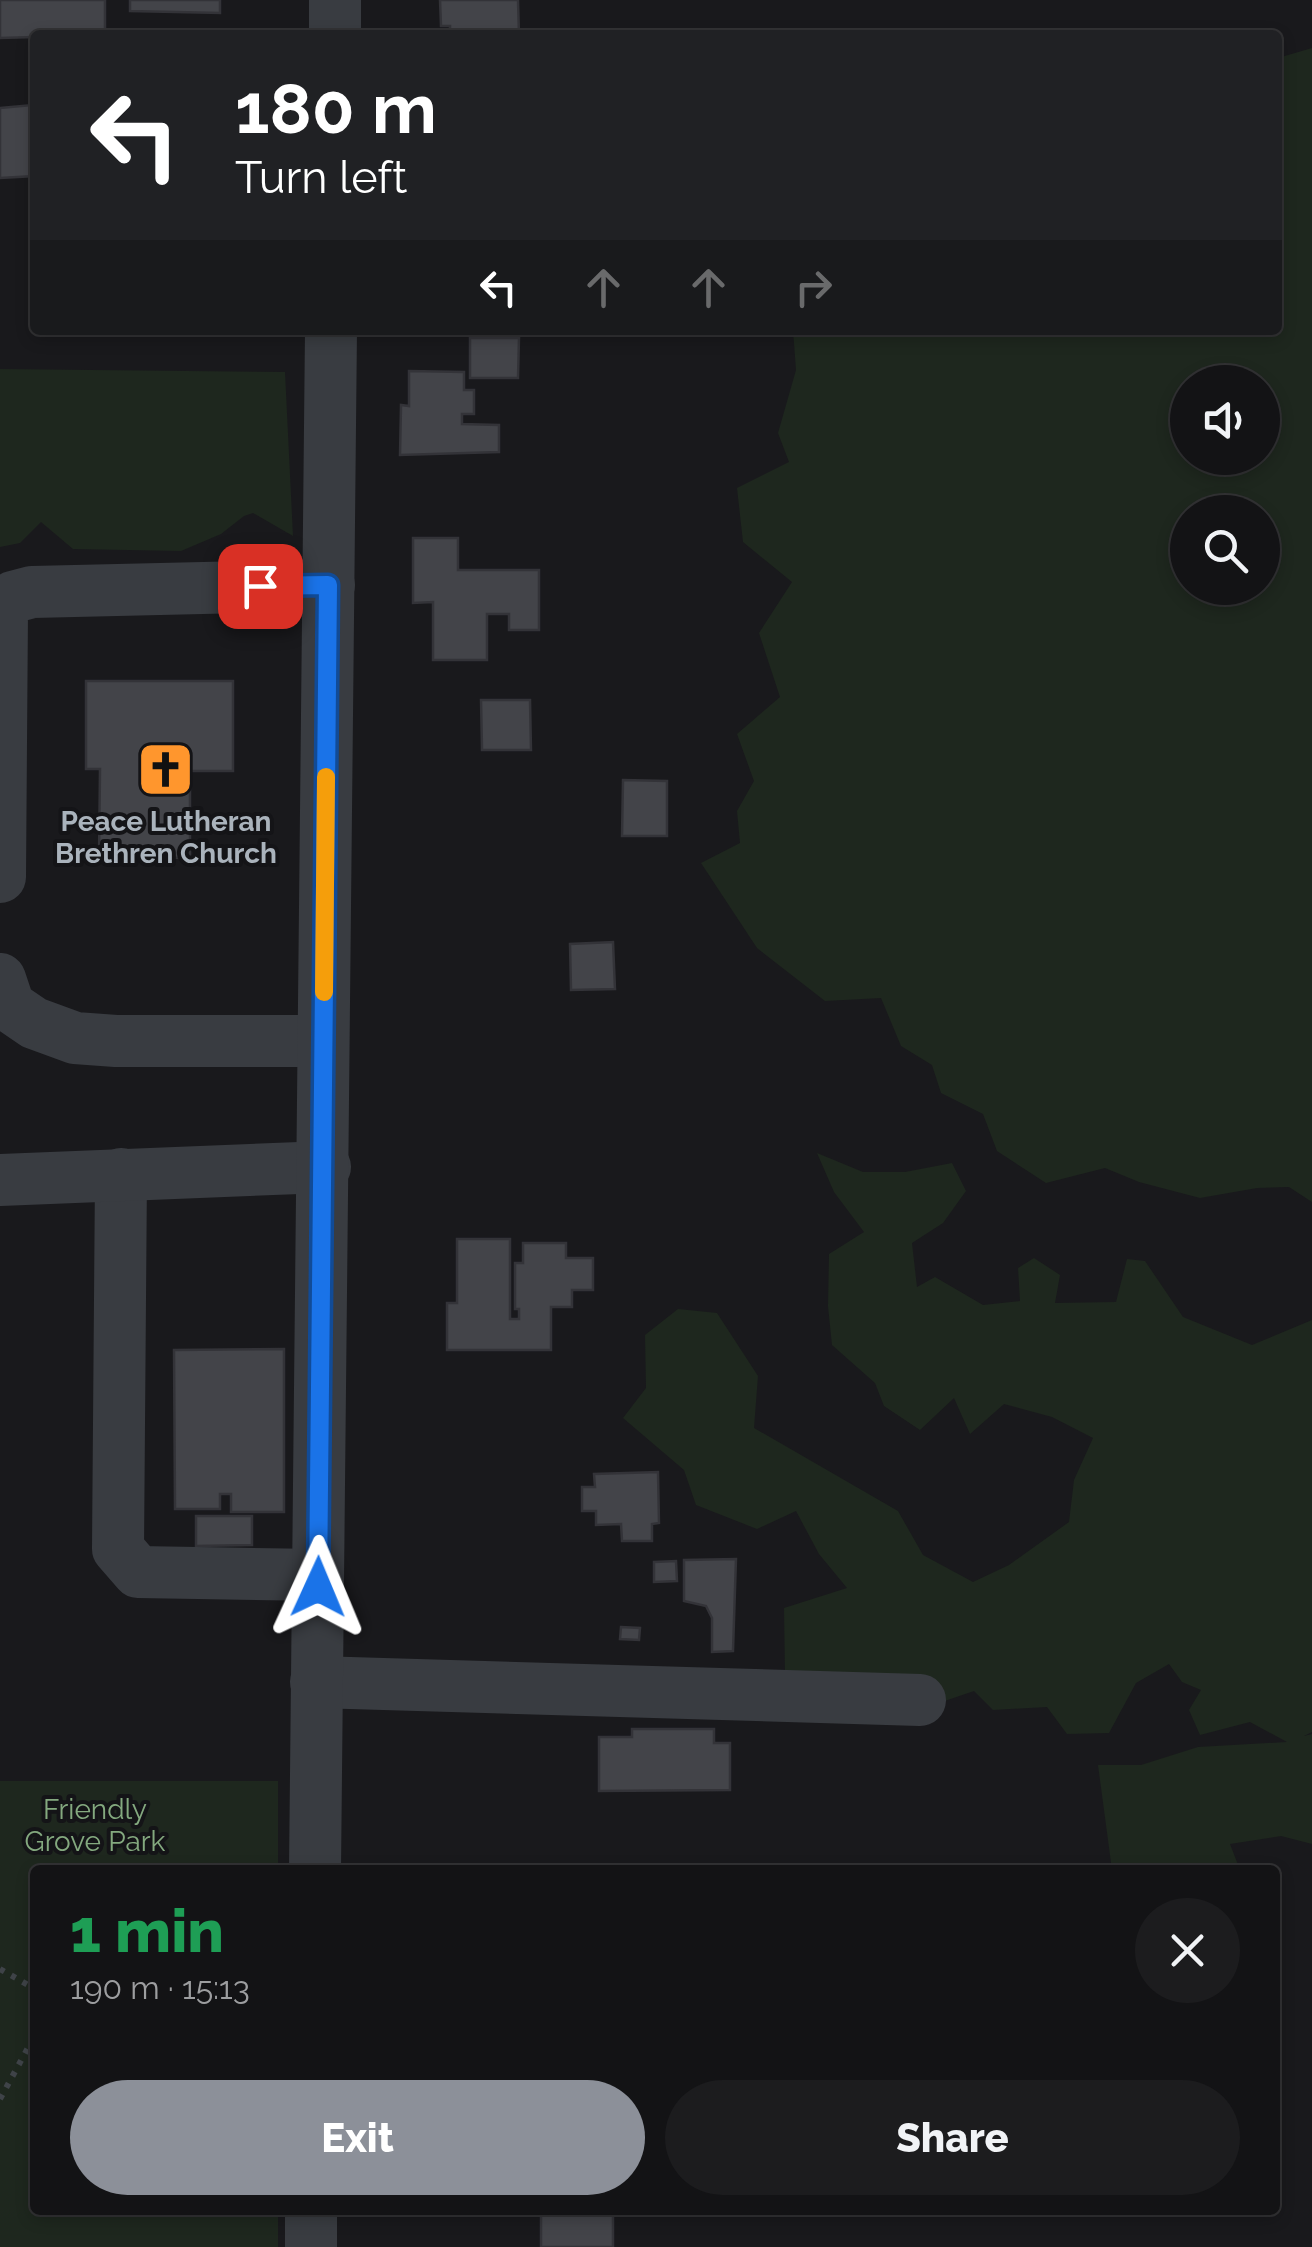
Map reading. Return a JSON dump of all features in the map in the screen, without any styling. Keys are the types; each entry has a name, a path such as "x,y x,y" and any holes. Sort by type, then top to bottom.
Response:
{"street":[{"path":"335,0 335,30"},
{"path":"315,1865 331,335"},
{"path":"0,877 2,611 13,598 32,592 328,585"},
{"path":"0,980 9,1006 34,1024 75,1038 323,1041"},
{"path":"0,1180 324,1167"},
{"path":"121,1174 118,1550 138,1572 318,1575"},
{"path":"316,1682 920,1700"},
{"path":"311,2215 312,2247"}],"path":[{"path":"0,1970 30,1986"},
{"path":"0,2099 30,2043"}],"green space":[{"path":"1312,48 1312,1202 1289,1187 1200,1198 1139,1182 1105,1168 1046,1183 997,1151 983,1114 941,1093 932,1065 901,1046 881,998 825,1001 757,948 701,863 740,843 737,811 754,781 737,734 780,697 759,633 792,582 743,542 737,488 789,462 778,433 796,370 793,335 1282,335 1282,57"},
{"path":"0,369 285,372 293,536 253,513 221,534 181,551 73,549 41,522 20,543 0,547"},
{"path":"817,1153 863,1172 905,1172 952,1163 966,1191 943,1223 912,1243 917,1287 935,1277 983,1305 1020,1301 1018,1268 1034,1258 1060,1275 1055,1303 1116,1302 1127,1259 1145,1261 1183,1317 1252,1345 1312,1320 1312,1732 1304,1736 1312,1734 1312,1844 1281,1836 1230,1844 1238,1865 1111,1865 1098,1765 1141,1765 1198,1747 1287,1742 1250,1722 1200,1735 1189,1710 1201,1690 1182,1682 1169,1664 1136,1683 1109,1733 1067,1734 1047,1707 993,1710 974,1691 933,1705 785,1675 784,1608 847,1588 819,1554 796,1511 757,1529 696,1505 684,1470 623,1418 646,1388 645,1335 678,1309 717,1313 758,1376 754,1428 898,1511 923,1555 973,1582 1009,1565 1069,1522 1074,1480 1093,1438 1052,1417 1004,1404 970,1434 954,1398 920,1430 884,1406 875,1383 832,1345 829,1254 864,1232 834,1192"},
{"name":"Friendly Grove Park","path":"0,1781 278,1781 278,1865 30,1865 30,2215 278,2215 278,2247 0,2247"}],"building":[{"path":"0,0 105,0 105,30 30,30 30,37 0,38"},
{"path":"130,0 220,0 220,13 130,11"},
{"path":"440,0 518,0 519,30 450,30 450,26 441,26"},
{"path":"30,105 30,176 0,178 0,108"},
{"path":"470,338 519,338 518,378 470,378"},
{"path":"409,371 464,372 464,390 474,390 474,414 462,414 462,424 499,425 499,452 400,455 401,405 409,406"},
{"path":"413,538 458,538 458,570 539,570 539,630 509,630 509,614 487,614 487,660 433,660 433,602 413,603"},
{"name":"Peace Lutheran Brethren Church","path":"86,681 233,681 233,771 190,771 190,858 99,857 100,769 86,769"},
{"path":"481,700 530,700 531,750 482,750"},
{"path":"623,780 667,781 667,836 622,836"},
{"path":"613,942 615,989 571,990 570,944"},
{"path":"457,1239 510,1239 510,1319 519,1319 519,1309 515,1309 515,1263 523,1263 523,1243 566,1243 566,1258 593,1258 593,1290 572,1290 572,1307 551,1307 551,1350 447,1350 447,1303 457,1303"},
{"path":"284,1349 284,1512 231,1512 231,1494 220,1494 220,1509 175,1509 174,1350"},
{"path":"658,1472 659,1523 652,1524 652,1541 622,1541 621,1524 596,1525 596,1511 582,1511 582,1487 595,1487 594,1474"},
{"path":"196,1516 252,1516 252,1545 196,1546"},
{"path":"736,1559 733,1651 712,1652 712,1618 706,1606 684,1601 684,1560"},
{"path":"676,1561 677,1581 654,1582 654,1562"},
{"path":"621,1627 640,1628 639,1640 620,1639"},
{"path":"632,1729 714,1729 714,1743 730,1743 730,1790 599,1791 599,1737 632,1737"},
{"path":"541,2215 613,2215 613,2247 541,2247"}],"slow traffic":[{"path":"324,992 326,777"}],"place":[{"name":"Peace Lutheran Brethren Church","path":"166,770"}],"route":[{"path":"260,586 328,585 318,1587"}]}
